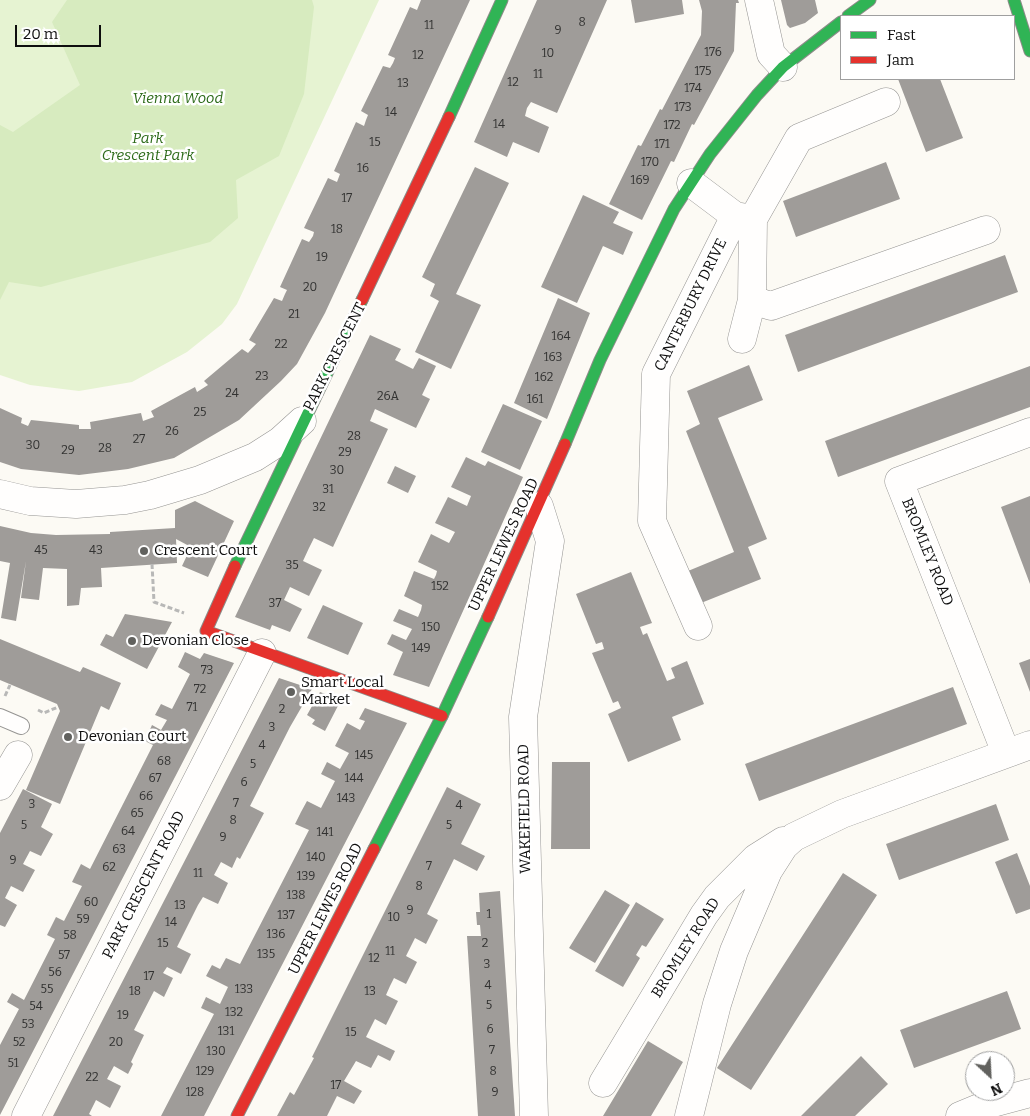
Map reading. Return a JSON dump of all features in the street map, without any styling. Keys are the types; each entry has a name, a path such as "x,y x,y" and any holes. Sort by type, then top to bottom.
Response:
{"street":[{"name":"PARK CRESCENT","path":"0,494 30,501 76,504 125,500 150,495 200,480 255,457 280,441 302,421 398,229 502,0"},
{"path":"759,0 771,54 783,67"},
{"path":"849,15 870,0"},
{"path":"1014,0 1030,51"},
{"name":"UPPER LEWES ROAD","path":"237,1116 442,716 539,506 600,360 659,236 691,183 732,125 783,67 840,23"},
{"name":"CANTERBURY DRIVE","path":"698,626 652,521 656,374 744,217 799,138 886,102"},
{"path":"691,183 744,217"},
{"name":"CANTERBURY DRIVE","path":"742,339 752,300 744,217"},
{"path":"752,300 771,306 986,230"},
{"path":"302,421 206,630 262,653 442,716"},
{"name":"BROMLEY ROAD","path":"603,1083 704,915 717,897 756,858 842,814 1018,749 899,481 1030,432"},
{"name":"WAKEFIELD ROAD","path":"534,1116 523,717 550,541 539,506"},
{"name":"PARK CRESCENT ROAD","path":"26,1116 262,653"},
{"path":"0,786 18,755"},
{"name":"BROMLEY ROAD","path":"689,1116 717,1004 742,930 773,863 794,837"},
{"path":"960,1116 991,1110 1030,1093"}],"lane":[{"path":"0,717 21,726"}],"path":[{"path":"152,564 154,602 187,614"}],"green space":[{"name":"Vienna Wood","path":"0,0 379,0 237,304 222,324 187,352 132,382 79,391 30,385 0,375"},
{"name":"Vienna Wood","path":"67,0 312,0 314,7 304,94 279,156 236,180 238,218 210,242 41,287 9,282 0,300 0,125 13,132 80,85 52,22"}],"building":[{"path":"421,0 470,0 325,313 297,364 239,420 174,458 128,469 79,475 21,469 0,462 0,408 22,418 21,423 28,426 31,420 79,425 79,429 91,429 90,422 141,413 143,421 154,417 151,411 195,387 197,392 208,385 204,381 242,349 248,353 256,344 249,340 274,298 282,301 287,290 280,287 302,239 309,242 313,236 314,232 304,228 328,178 337,182 340,174 334,171 356,122 364,126 368,115 361,111 383,66 390,68 393,63 395,58 388,55 410,7 417,10"},
{"path":"537,0 607,0 557,113 531,102 527,108 525,116 549,127 539,153 513,142 507,157 474,142"},
{"path":"631,0 682,0 684,14 635,23"},
{"path":"699,0 738,0 739,3 736,3 734,51 694,125 692,124 674,162 671,161 642,220 609,204 638,145 641,146 660,109 662,110 701,35 702,11"},
{"path":"781,0 815,0 818,13 805,23 790,28 787,25"},
{"path":"898,80 940,80 963,138 926,152"},
{"path":"886,162 900,199 796,237 783,201"},
{"path":"475,167 509,183 456,294 481,305 451,369 415,352 439,301 430,296 435,284 422,277"},
{"path":"583,195 619,212 613,223 633,232 623,255 603,246 577,303 541,287"},
{"path":"1005,255 1018,292 798,372 785,335"},
{"path":"558,298 590,313 547,419 514,403"},
{"path":"370,335 401,349 395,360 413,369 419,358 436,366 422,395 430,399 416,428 375,409 370,421 388,429 333,547 314,538 309,548 303,561 322,570 309,596 290,587 284,600 302,609 290,632 272,625 270,630 235,617"},
{"path":"749,365 763,400 718,418 767,539 748,547 761,579 701,603 688,571 734,552 686,431 700,424 687,391"},
{"path":"1030,366 1030,407 838,477 825,441"},
{"path":"503,404 542,421 520,470 481,452"},
{"path":"466,457 485,466 488,461 523,477 429,687 393,675 403,652 387,644 392,634 406,640 412,629 393,621 399,609 418,617 421,610 422,605 404,596 414,571 434,579 436,575 437,571 418,562 431,534 449,543 455,532 435,523 448,497 467,506 471,496 451,487"},
{"path":"395,466 416,476 408,493 387,483"},
{"path":"1030,496 1030,584 1001,507"},
{"path":"195,501 234,521 208,577 182,566 191,547 176,539 177,563 101,568 102,587 81,588 79,605 67,606 67,569 43,568 39,600 21,598 26,561 16,621 1,618 10,563 0,561 0,526 31,533 56,535 110,534 110,532 175,528 175,510"},
{"path":"631,572 652,623 640,627 643,635 647,633 667,681 675,678 671,668 687,661 704,704 672,717 681,740 628,762 608,714 621,708 618,701 613,703 592,653 604,649 602,642 596,644 576,594"},
{"path":"323,605 363,623 348,655 307,638"},
{"name":"Devonian Close","path":"125,614 172,622 147,669 100,645 106,634 113,637"},
{"name":"Devonian Court","path":"0,639 80,672 83,667 121,683 109,710 101,706 60,804 26,790 60,711 57,704 0,680"},
{"path":"185,652 200,659 204,653 234,663 0,1115 0,1045 19,1009 7,1002 12,993 24,1000 55,939 47,935 56,917 64,921 82,886 72,882 81,864 90,869 153,745 145,741 152,725 161,730 167,720 155,715 161,704 172,709 190,674 178,667"},
{"path":"1030,659 1030,692 1019,663"},
{"path":"279,678 312,689 290,727 250,806 264,813 240,859 237,857 232,868 221,862 214,875 228,883 218,904 203,897 198,905 177,947 191,954 181,974 167,967 163,973 173,978 164,997 154,991 134,1030 144,1035 131,1062 133,1064 128,1074 114,1066 107,1079 121,1086 110,1108 96,1100 89,1114 92,1116 53,1116"},
{"path":"953,687 967,724 759,801 745,764"},
{"path":"320,692 341,700 325,731 312,724 315,720 307,715"},
{"path":"365,708 407,723 204,1116 161,1116 214,1014 201,1008 206,997 220,1004 228,987 206,976 212,965 220,969 226,958 240,964 309,830 295,824 307,801 321,808 335,781 321,774 327,762 340,769 349,753 335,746 347,723 360,730 365,721 359,719"},
{"path":"552,762 590,762 590,849 551,849"},
{"path":"447,787 481,804 461,844 485,856 477,871 454,859 427,914 438,920 426,944 415,938 406,956 417,962 406,984 394,978 386,995 398,1001 386,1025 375,1019 366,1037 395,1051 390,1061 378,1055 371,1068 356,1061 344,1081 362,1091 354,1104 337,1096 327,1116 277,1116 290,1092 294,1095 314,1058 312,1057"},
{"path":"23,789 52,804 41,827 53,834 41,856 30,851 23,864 35,870 23,892 11,886 5,898 17,905 5,927 0,925 0,833"},
{"path":"996,804 1009,840 899,880 886,844"},
{"path":"1017,853 1030,886 1030,909 1016,914 995,862"},
{"path":"843,873 877,895 751,1090 717,1068"},
{"path":"605,890 630,905 595,963 569,948"},
{"path":"500,891 515,1116 478,1116 467,936 481,936 480,925 477,925 476,912 480,912 479,893"},
{"path":"636,902 664,919 646,947 642,945 636,955 640,958 623,987 595,971"},
{"path":"1007,991 1021,1029 914,1068 900,1030"},
{"path":"648,1041 683,1062 651,1116 603,1116"},
{"path":"861,1056 888,1084 855,1116 801,1116"}],"traffic: fast":[{"path":"449,117 502,0"},
{"path":"849,15 870,0"},
{"path":"1014,0 1030,51"},
{"path":"565,444 600,360 674,209 710,154 757,95 783,67 840,23"},
{"path":"235,566 362,300"},
{"path":"374,849 442,716 488,617"}],"traffic: jam":[{"path":"362,300 449,117"},
{"path":"488,617 565,444"},
{"path":"235,566 206,631 442,716"},
{"path":"237,1116 374,849"}],"place":[{"name":"Crescent Court","path":"144,551"},
{"name":"Devonian Close","path":"132,641"},
{"name":"Smart Local Market","path":"291,692"},
{"name":"Devonian Court","path":"68,737"}],"park label":[{"name":"Park Crescent Park","path":"148,148"}]}
